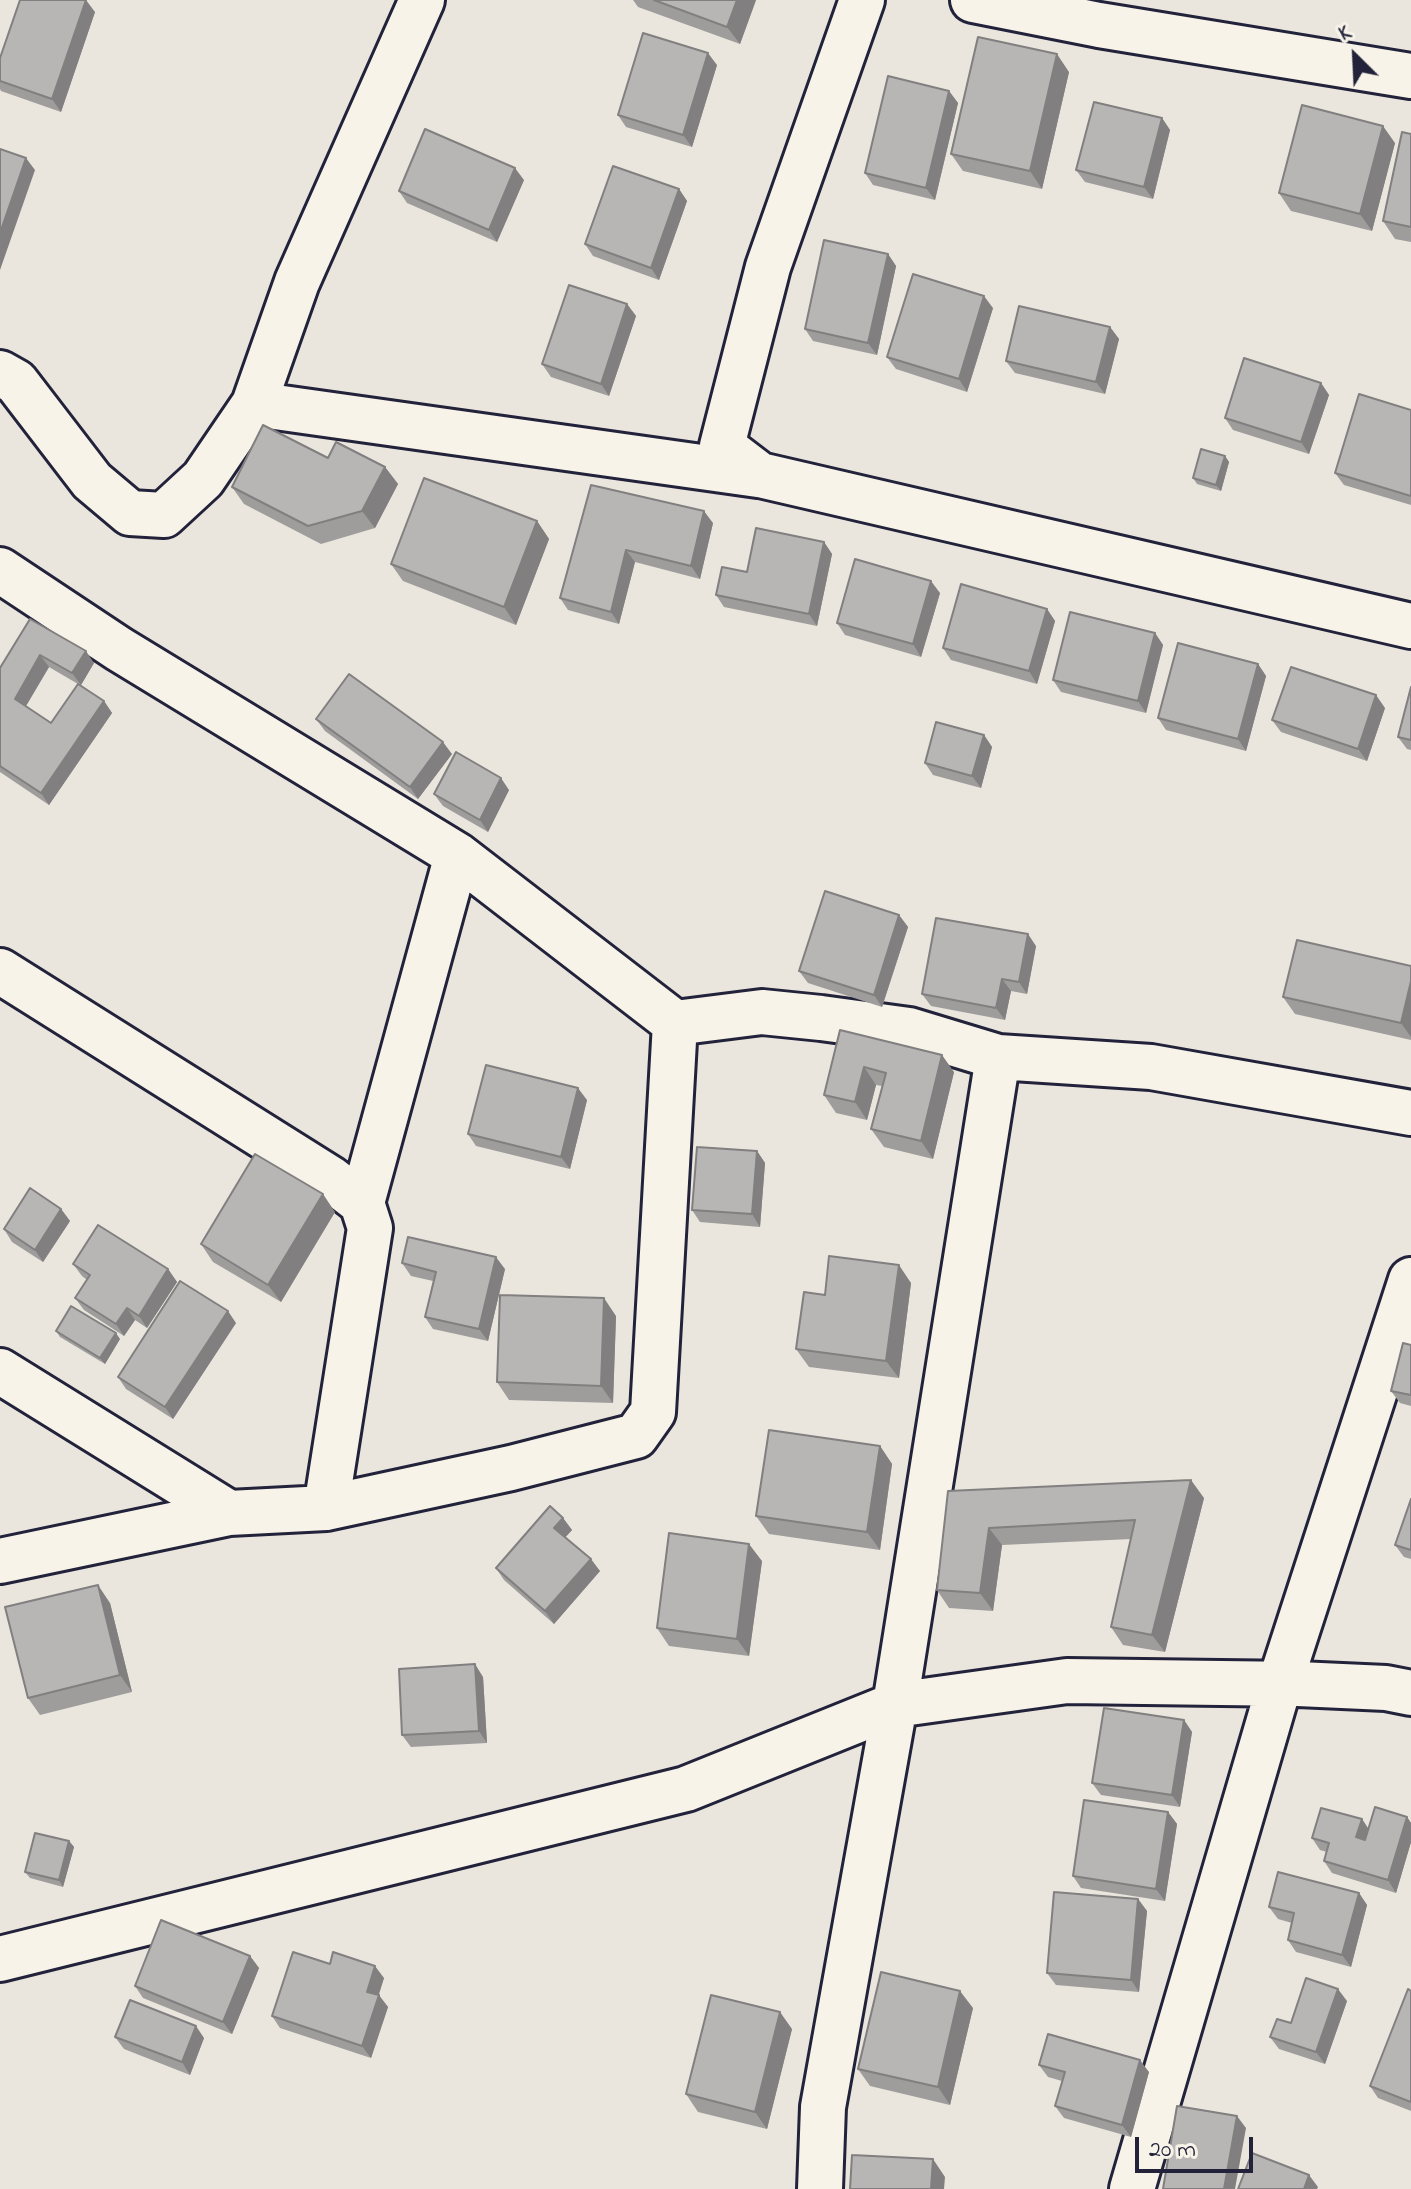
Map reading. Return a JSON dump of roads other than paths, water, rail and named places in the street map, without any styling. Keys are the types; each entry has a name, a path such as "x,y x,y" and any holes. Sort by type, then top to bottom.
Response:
{"street":[{"path":"0,373 16,382 92,481 130,513 164,515 203,479 254,404 297,282 422,0"},
{"path":"760,475 722,446 768,267 862,0"},
{"path":"973,0 1099,25 1411,76"},
{"path":"254,404 760,475 1411,626"},
{"path":"0,570 119,649 457,855 675,1023 762,1012 821,1018 909,1030 998,1057 1151,1067 1411,1113"},
{"path":"326,1508 370,1228 362,1203 457,855"},
{"path":"0,971 317,1170 362,1203"},
{"path":"0,1561 229,1513 326,1508 636,1436 653,1412 675,1023"},
{"path":"820,2189 823,2107 895,1705 998,1057"},
{"path":"1132,2189 1280,1683 1411,1280"},
{"path":"0,1371 229,1513"},
{"path":"0,1959 686,1789 895,1705 1067,1681 1280,1683 1386,1688 1411,1693"}]}
